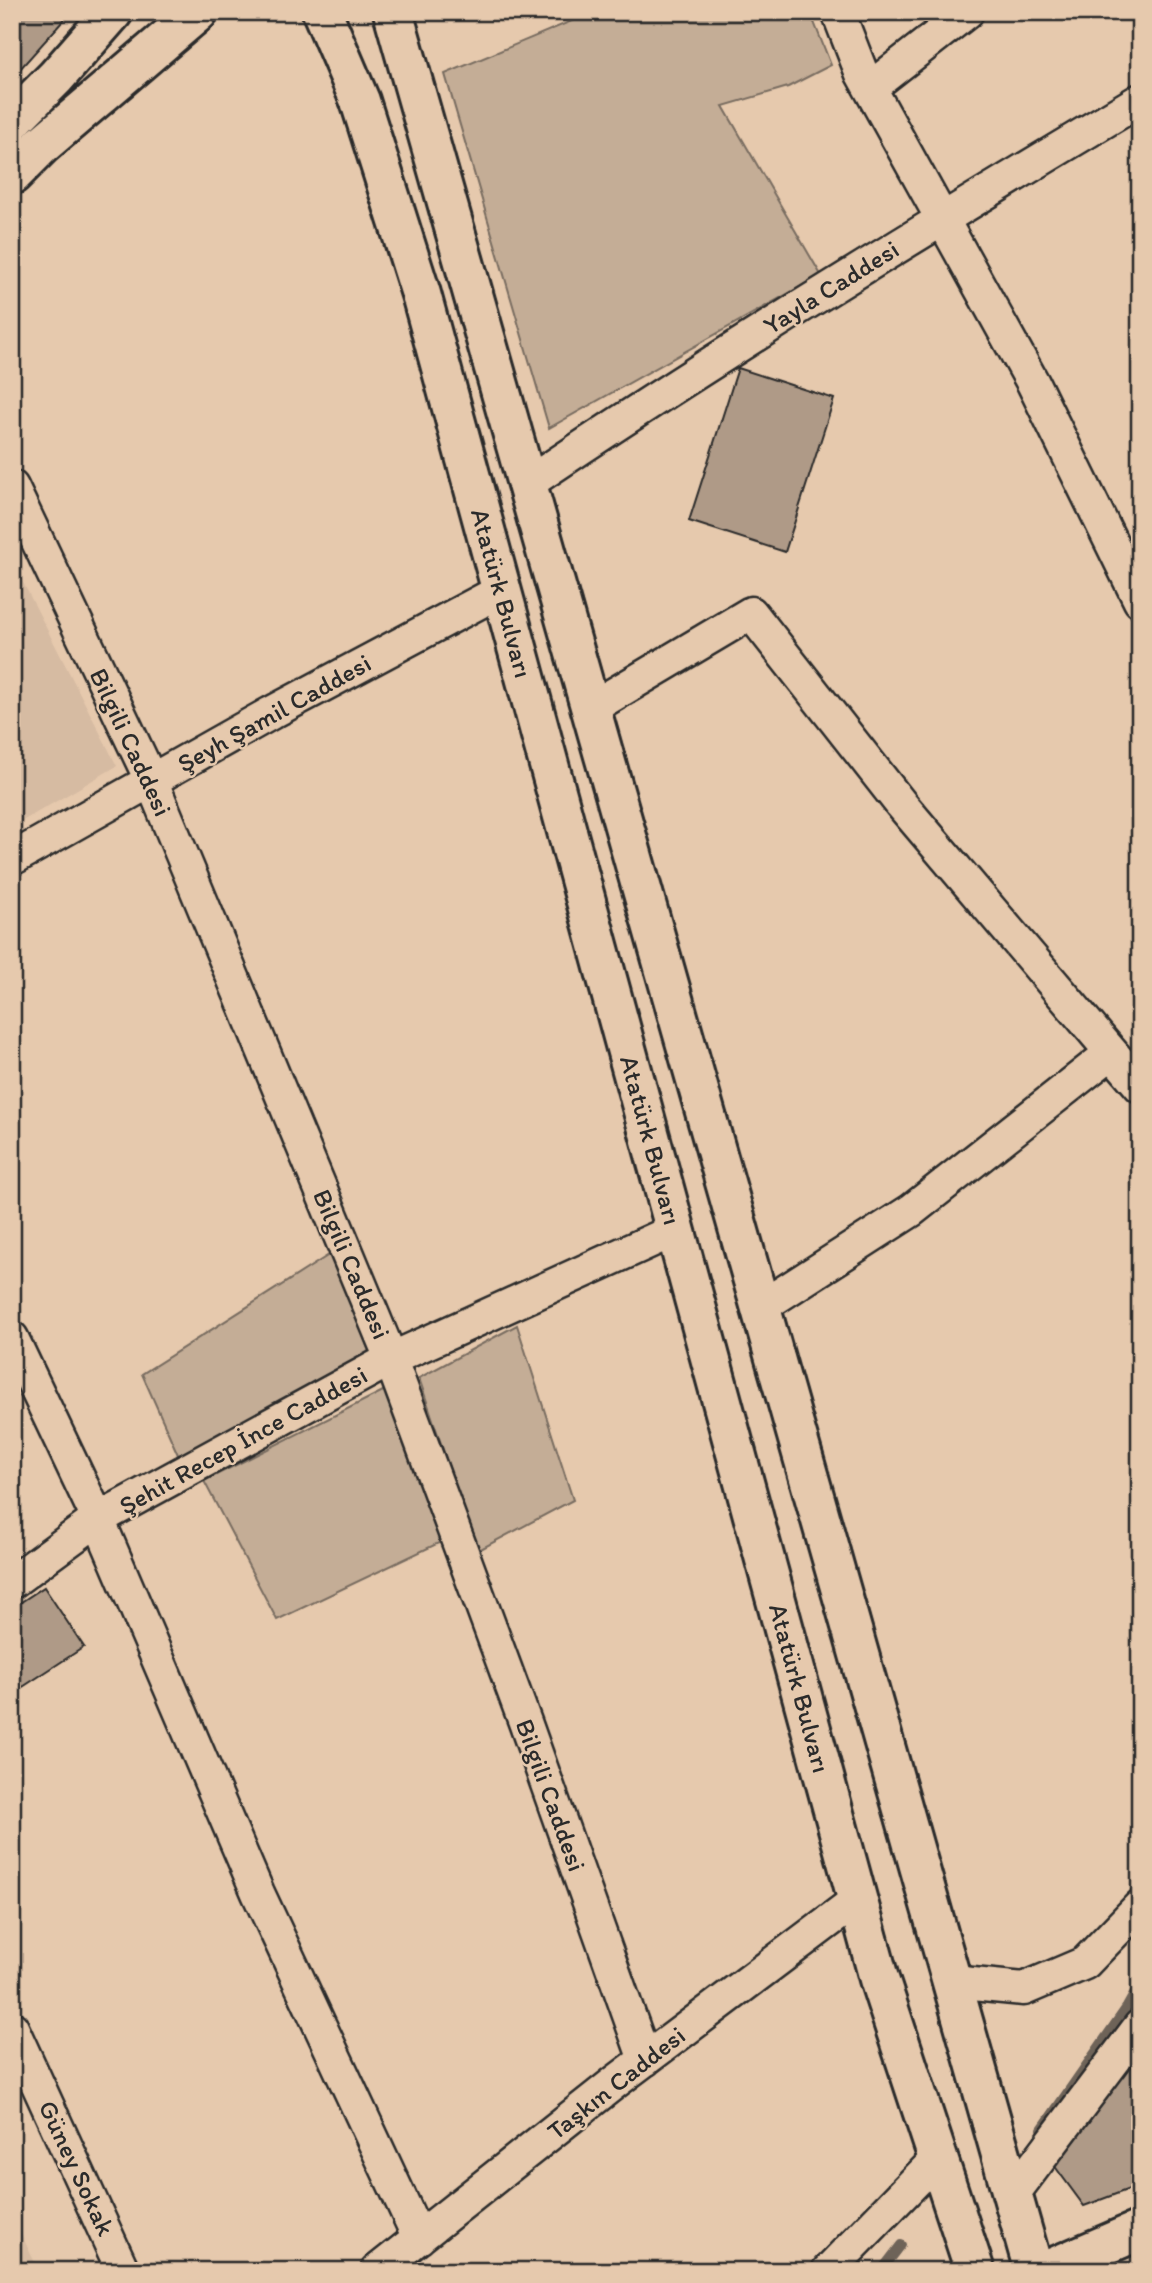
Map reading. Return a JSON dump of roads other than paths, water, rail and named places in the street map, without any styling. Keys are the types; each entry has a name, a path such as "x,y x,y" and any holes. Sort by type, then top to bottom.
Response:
{"main road":[{"path":"12,121 56,77 113,12"},
{"path":"12,175 43,145 198,12"},
{"name":"Atatürk Bulvarı","path":"321,12 360,101 417,281 879,1979 975,2271"},
{"name":"Atatürk Bulvarı","path":"393,12 1034,2271"},
{"path":"1045,2271 1140,2230"}],"street":[{"path":"838,12 862,74 1033,383 1140,601"},
{"path":"870,88 967,12"},
{"name":"Yayla Caddesi","path":"527,484 617,423 943,218 1138,107"},
{"name":"Bilgili Caddesi","path":"12,487 151,780 391,1359 525,1722 645,2060"},
{"name":"Şeyh Şamil Caddesi","path":"12,859 151,780 502,590"},
{"path":"591,708 751,613 901,804 1140,1086"},
{"path":"761,1307 912,1210 1111,1053"},
{"name":"Şehit Recep İnce Caddesi","path":"12,1582 98,1519 391,1359 675,1230"},
{"path":"12,1338 98,1519 258,1893 419,2238"},
{"name":"Taşkın Caddesi","path":"377,2271 645,2060 857,1900"},
{"path":"952,1982 1024,1989 1085,1963 1140,1906"},
{"path":"1013,2194 1140,2026"},
{"name":"Güney Sokak","path":"12,2028 123,2271"},
{"path":"828,2271 938,2158"}],"waterway":[{"path":"1042,2129 1127,2007 1140,1984"},
{"path":"881,2271 901,2245"}]}
